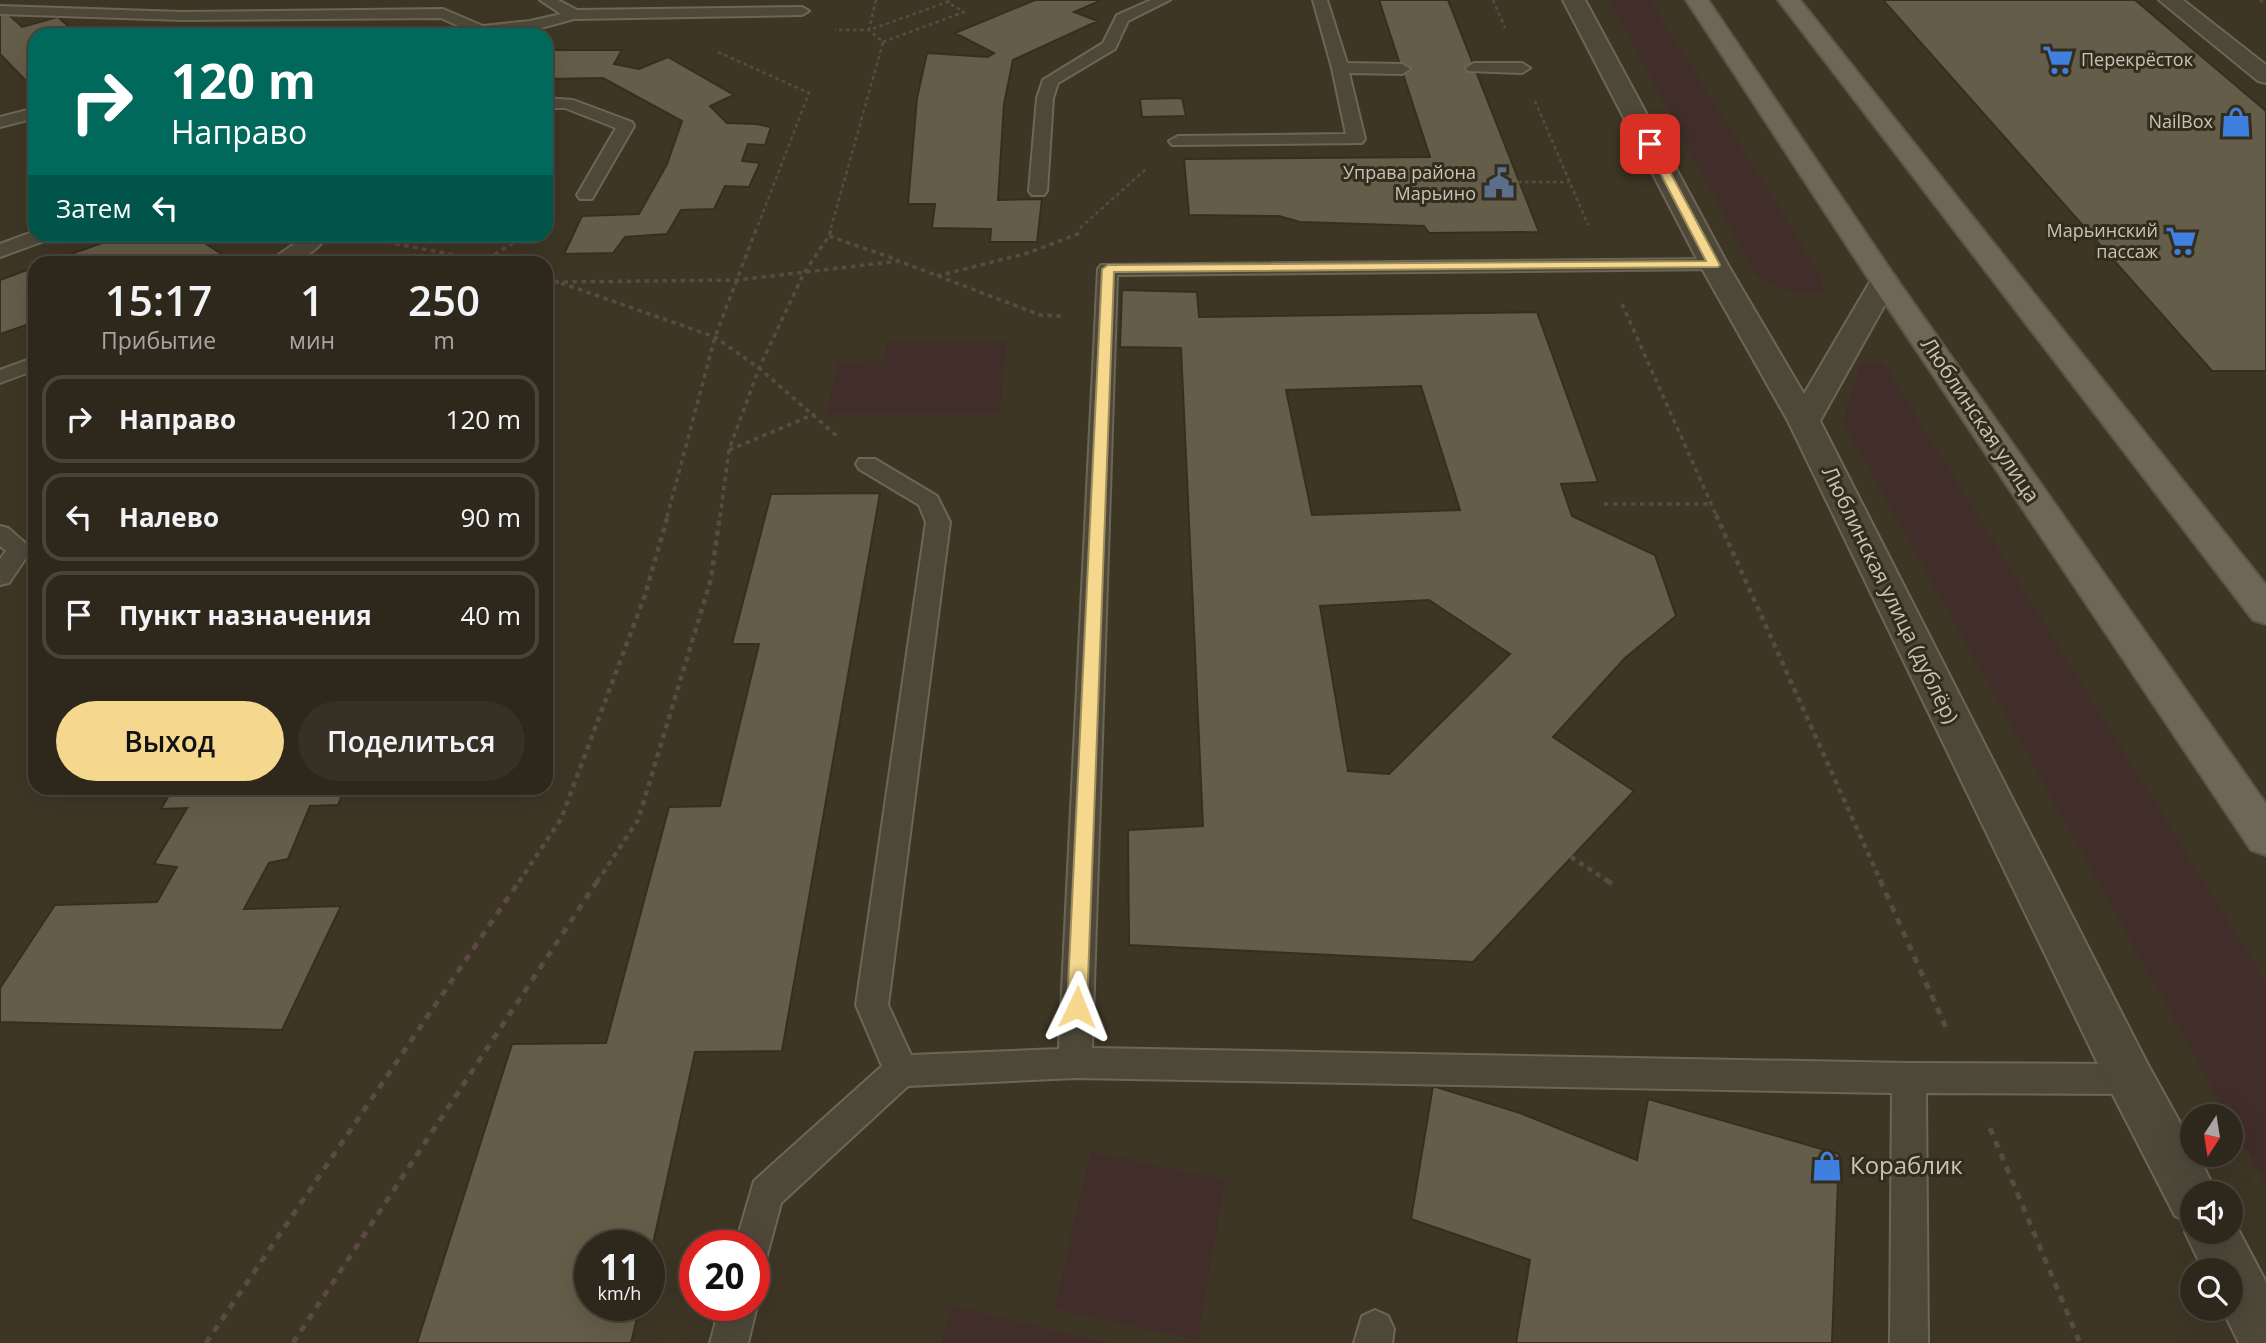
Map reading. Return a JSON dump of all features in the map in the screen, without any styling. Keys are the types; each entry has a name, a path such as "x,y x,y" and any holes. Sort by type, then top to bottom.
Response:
{"main road":[{"name":"Люблинская улица","path":"1697,0 1884,281 2266,838"},
{"path":"1789,0 2266,611"}],"street":[{"name":"Люблинская улица (дублёр)","path":"1574,0 1714,265 1804,421 2130,1079 2184,1181"},
{"path":"2169,0 2266,76"},
{"path":"1804,421 1884,281"},
{"path":"2243,1294 2266,1337"}],"lane":[{"path":"171,28 194,0"},
{"path":"547,0 574,15"},
{"path":"1038,191 1045,98 1051,80 1110,46 1122,18 1163,0"},
{"path":"1178,141 1356,139 1340,68 1320,0"},
{"path":"0,10 182,16 443,13 468,28"},
{"path":"515,28 574,15 802,10"},
{"path":"1340,68 1402,69"},
{"path":"1474,68 1521,68"},
{"path":"553,103 568,103 626,126 586,195"},
{"path":"0,122 28,115"},
{"path":"0,251 28,240"},
{"path":"293,256 310,242"},
{"path":"1075,1063 1108,269 1714,265"},
{"path":"0,377 28,366"},
{"path":"867,464 929,501 938,522 872,1005 901,1071"},
{"path":"0,534 20,549 0,577"},
{"path":"757,1230 766,1193 901,1071 1075,1063 1909,1078 2130,1079"},
{"path":"1909,1078 1909,1343"},
{"path":"729,1343 734,1321"}],"path":[{"path":"869,30 876,0"},
{"path":"828,30 869,30 952,0"},
{"path":"1493,0 1605,267 1969,1078 2080,1343"},
{"path":"2260,0 2266,4"},
{"path":"883,42 964,12 947,2"},
{"path":"869,30 883,42"},
{"path":"293,1343 638,820 711,579 729,450 759,368 804,273 829,236 883,42"},
{"path":"206,1343 561,819 645,595 699,404 715,337 809,93 712,49"},
{"path":"1108,269 1080,228 1178,141"},
{"path":"1518,182 1569,181"},
{"path":"937,276 1028,253 1083,232"},
{"path":"829,236 1040,316 1107,316"},
{"path":"390,242 461,256"},
{"path":"493,256 514,242"},
{"path":"557,282 738,280 899,261"},
{"path":"553,281 715,337 759,368 815,414 867,464"},
{"path":"729,450 815,414"},
{"path":"1604,504 1711,504"},
{"path":"1571,858 1617,887"}],"shaded area":[{"path":"1609,0 1650,0 1822,277 1823,292 1803,294 1787,291 1755,273"},
{"path":"888,342 1007,342 999,414 826,414 839,362 884,361"},
{"path":"1882,361 2266,982 2266,1185 2244,1145 2244,1104 2221,1104 1843,422 1861,363"},
{"path":"1091,1152 1225,1180 1198,1340 1054,1309"},
{"path":"952,1306 1108,1343 941,1343"}],"building":[{"path":"1035,0 1102,0 1074,12 1098,21 1013,60 1004,104 998,200 1042,199 1037,242 990,242 991,229 932,228 935,204 908,204 917,98 927,53 988,57 994,53 955,33"},
{"path":"1379,0 1448,0 1539,232 1429,233 1424,226 1300,222 1279,216 1189,215 1184,159 1430,157"},
{"name":"Марьинский пассаж","path":"1883,0 2135,0 2266,111 2266,371 2212,371"},
{"path":"7,13 22,27 58,17 70,28 28,28 28,82 0,54 0,15"},
{"path":"553,50 622,50 614,64 639,69 668,57 734,95 710,106 727,123 771,127 765,145 748,144 742,161 760,163 749,187 725,186 714,209 681,210 667,234 625,237 613,253 564,254 582,216 639,214 667,164 682,121 603,78 553,79"},
{"path":"1182,98 1186,116 1142,117 1140,99"},
{"path":"105,242 203,242 223,255 220,256 65,256"},
{"path":"28,270 28,324 0,334 0,280"},
{"path":"1122,290 1197,292 1199,317 1537,312 1598,482 1561,484 1572,516 1655,555 1676,616 1625,658 1553,737 1634,791 1473,962 1129,945 1128,830 1203,826 1181,348 1120,347","holes":["1421,386 1460,510 1312,515 1286,390","1429,600 1510,654 1389,774 1348,771 1320,606"]},
{"path":"880,493 782,1051 695,1052 656,1230 574,1230 574,1321 636,1321 631,1343 417,1343 512,1044 606,1043 669,807 720,806 759,644 732,644 771,494"},
{"path":"169,795 342,795 338,805 310,806 288,859 269,863 244,909 341,906 282,1030 0,1022 0,988 55,905 157,902 177,867 154,864 187,808 161,809"},
{"path":"1433,1086 1520,1113 1637,1160 1648,1099 1839,1154 1832,1343 1516,1343 1530,1260 1411,1219"}],"place":[{"name":"Перекрёсток","path":"2058,60"},
{"name":"NailBox","path":"2236,122"},
{"name":"Управа района Марьино","path":"1499,183"},
{"name":"Марьинский пассаж","path":"2181,241"},
{"name":"Кораблик","path":"1827,1166"}],"route":[{"path":"1077,1007 1108,269 1714,265 1650,144"}]}
